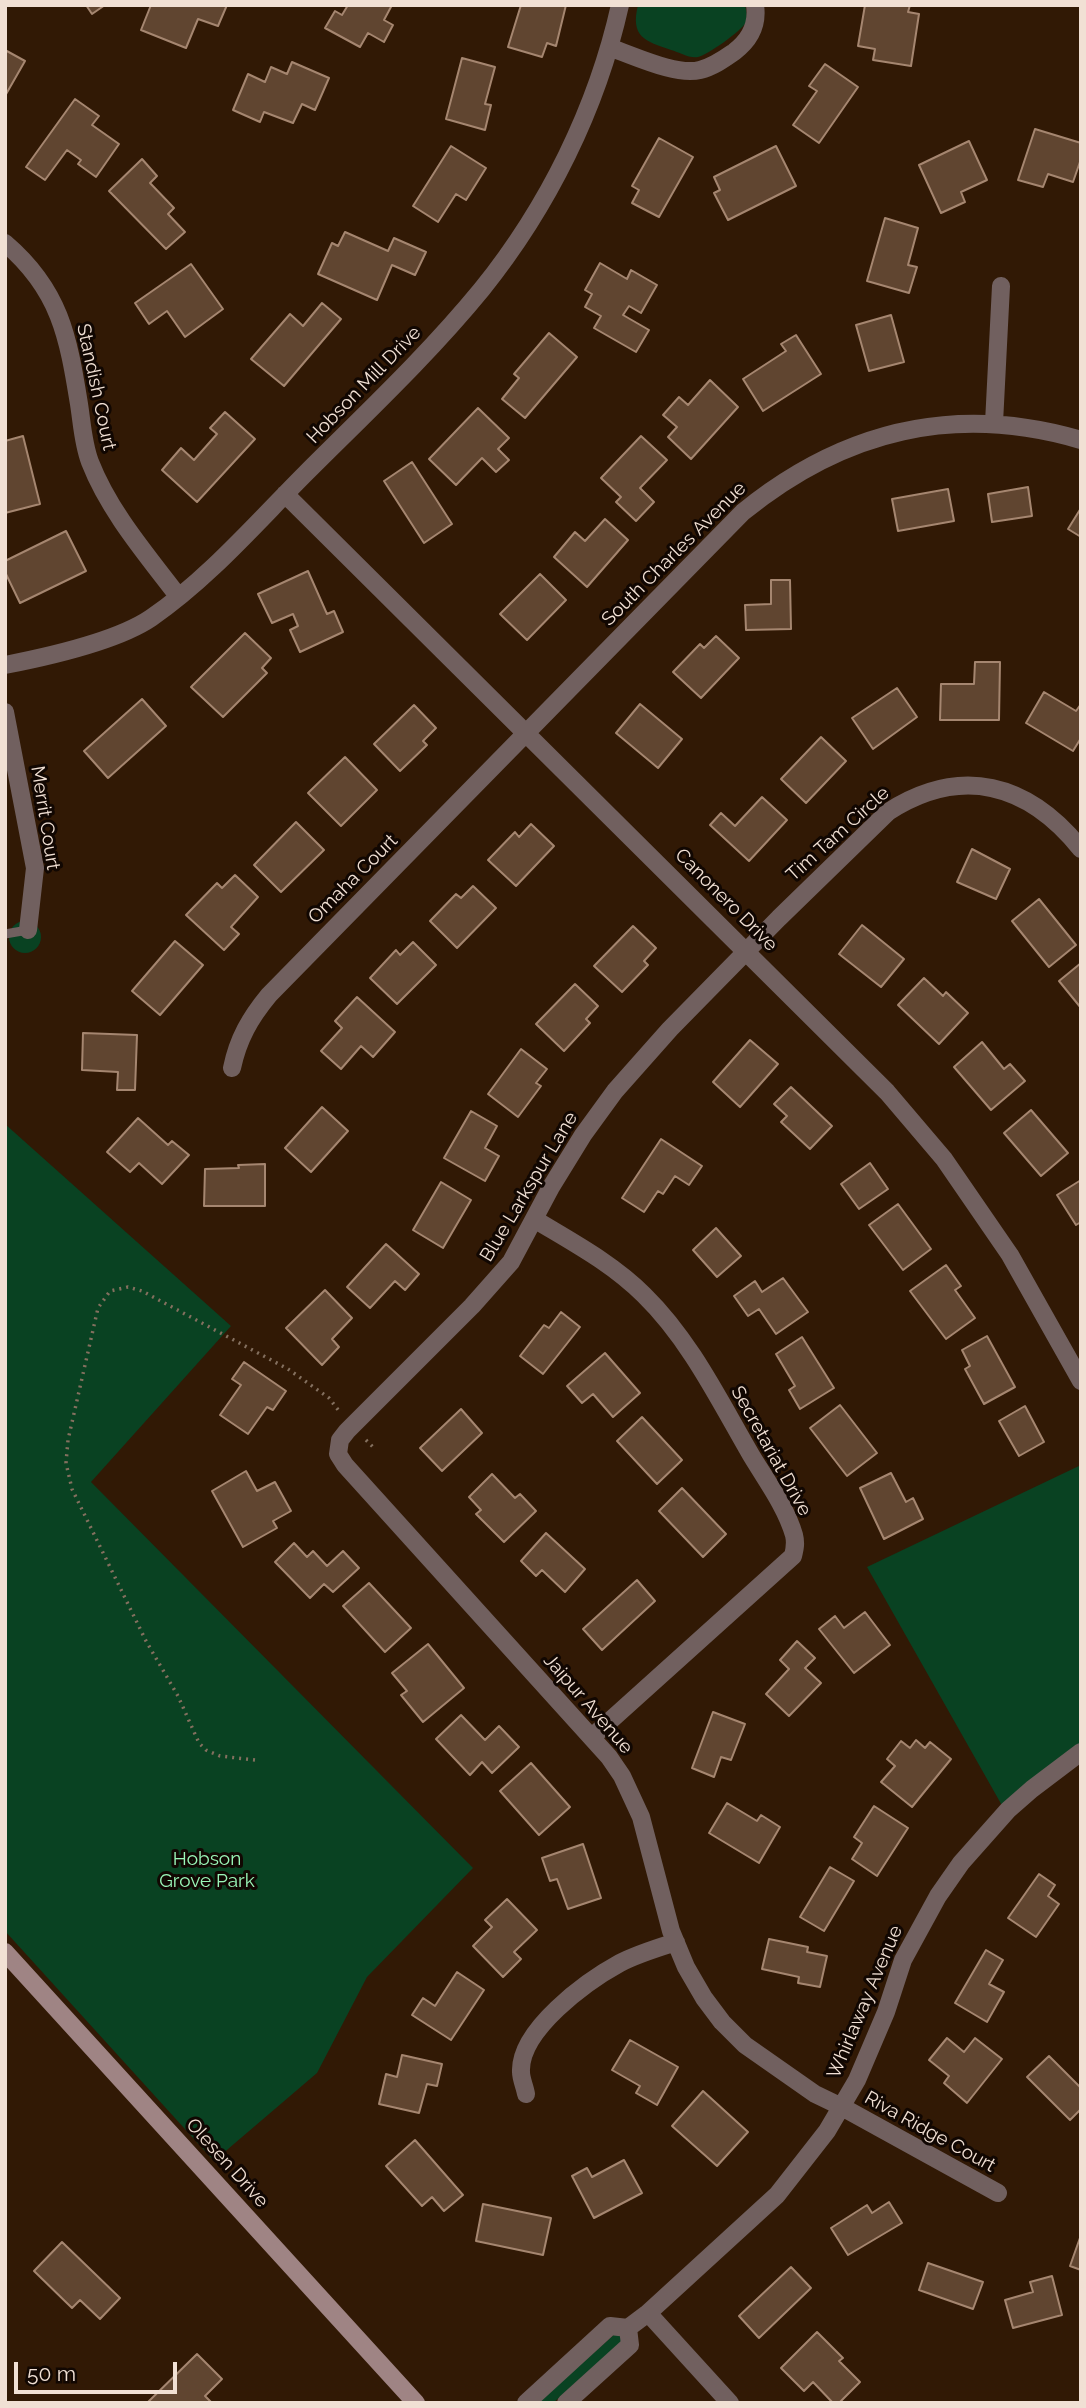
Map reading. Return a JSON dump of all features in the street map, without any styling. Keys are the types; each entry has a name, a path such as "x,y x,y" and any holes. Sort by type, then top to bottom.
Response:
{"street":[{"name":"Hobson Mill Drive","path":"5,665 119,633 150,619 219,561 428,350 498,268 549,190 593,95 611,48 620,5"},
{"path":"611,48 675,69 701,70 719,62 742,46 754,27 755,5"},
{"name":"Standish Court","path":"5,243 13,258 48,291 56,307 69,345 86,451 102,488 133,536 178,596"},
{"path":"994,423 1002,286"},
{"name":"South Charles Avenue","path":"526,733 743,512 795,473 847,447 898,432 961,423 994,423 1033,428 1081,440"},
{"name":"Canonero Drive","path":"285,494 887,1092 944,1160 1010,1255 1081,1381"},
{"name":"Merrit Court","path":"5,712 35,869 28,930"},
{"name":"Omaha Court","path":"232,1068 236,1046 243,1031 269,995 526,733"},
{"name":"Tim Tam Circle","path":"748,951 888,812 907,800 936,789 979,786 1009,792 1047,813 1081,849"},
{"name":"Blue Larkspur Lane","path":"340,1440 498,1279 511,1262 583,1135 615,1091 670,1029 748,951"},
{"name":"Secretariat Drive","path":"534,1219 611,1266 666,1318 693,1354 776,1497 794,1534 796,1546 793,1556 592,1737"},
{"name":"Jaipur Avenue","path":"340,1440 338,1454 345,1465 592,1737 622,1776 641,1817 676,1942 704,1998 722,2022 745,2045 807,2090 842,2107"},
{"name":"Whirlaway Avenue","path":"526,2403 610,2326 628,2328 648,2313 776,2195 827,2131 857,2080 886,2012 902,1960 938,1896 961,1863 1008,1810 1031,1789 1081,1752"},
{"path":"526,2094 521,2071 527,2050 538,2029 558,2007 621,1962 676,1942"},
{"name":"Olesen Drive","path":"5,1952 416,2403"},
{"name":"Riva Ridge Court","path":"842,2107 998,2193"},
{"path":"648,2313 730,2403"},
{"path":"566,2403 630,2345 628,2328"}],"lane":[{"path":"5,933 28,930"}],"path":[{"path":"255,1760 220,1756 206,1750 199,1743 178,1696 146,1641 72,1489 66,1463 68,1440 98,1308 110,1291 128,1287 142,1292 288,1369 330,1398"}],"green space":[{"path":"638,5 745,5 747,20 738,31 716,48 702,56 692,57 654,44 642,36 636,24"},
{"path":"25,921 36,926 41,937 36,948 25,953 14,948 9,937 14,926"},
{"name":"Hobson Grove Park","path":"5,1124 231,1326 91,1482 473,1868 367,1977 317,2073 214,2161 5,1931"},
{"path":"1081,1465 1081,1749 1004,1809 867,1567"},
{"path":"617,2332 623,2339 621,2342 553,2403 538,2403"}],"building":[{"path":"86,5 105,5 92,14"},
{"path":"151,5 227,5 218,26 198,19 186,48 141,30"},
{"path":"348,5 392,5 384,20 393,25 384,42 368,33 360,47 325,28 335,11 342,15"},
{"path":"521,5 566,5 556,46 547,43 542,57 508,47"},
{"path":"865,5 910,5 908,12 919,14 911,66 873,60 875,49 858,46"},
{"path":"5,50 25,61 5,96"},
{"path":"462,58 495,67 485,104 491,105 485,130 446,119"},
{"path":"292,62 329,78 315,110 302,104 293,123 264,112 260,122 233,110 248,74 265,82 271,67 287,74"},
{"path":"825,64 858,87 819,143 793,125 817,91 809,86"},
{"path":"75,99 99,116 92,125 119,144 96,177 78,164 81,160 67,150 45,180 26,167"},
{"path":"1035,129 1081,143 1081,159 1073,182 1048,174 1043,187 1018,180"},
{"path":"659,138 693,157 659,217 632,203 639,190 632,186"},
{"path":"969,141 987,180 961,192 965,202 941,213 919,165"},
{"path":"451,146 486,168 466,200 456,194 438,222 413,206"},
{"path":"776,146 796,186 728,220 714,193 720,190 714,177"},
{"path":"142,159 157,176 150,183 174,208 168,214 185,232 166,249 109,191"},
{"path":"885,218 918,228 908,265 917,267 909,293 867,281"},
{"path":"345,232 388,251 394,238 426,252 415,275 392,265 377,300 318,274 332,243 338,246"},
{"path":"600,263 627,279 631,270 657,285 641,313 629,306 623,315 649,330 636,352 594,328 601,316 585,307 592,294 585,290"},
{"path":"191,264 223,309 185,337 167,311 149,324 135,303"},
{"path":"322,303 341,319 284,386 251,359 290,314 303,326"},
{"path":"891,315 904,362 869,371 856,325"},
{"path":"549,333 577,357 525,418 502,399 519,378 514,374"},
{"path":"796,335 821,374 763,411 743,379 786,351 781,344"},
{"path":"710,380 738,407 691,459 668,437 677,427 663,415 679,397 688,405"},
{"path":"478,408 509,438 498,449 509,460 496,472 482,458 456,485 429,459"},
{"path":"225,412 255,439 197,502 162,470 181,448 194,460 217,434 210,428"},
{"path":"23,436 40,504 5,513 5,441"},
{"path":"641,436 667,460 640,488 654,502 636,521 616,502 621,497 601,478"},
{"path":"412,462 452,524 424,543 384,481"},
{"path":"1028,487 1032,516 992,522 988,494"},
{"path":"948,489 954,521 898,531 892,499"},
{"path":"1081,508 1081,537 1068,529"},
{"path":"605,519 628,540 587,587 554,557 575,532 585,541"},
{"path":"66,531 86,571 20,603 5,572 5,561"},
{"path":"308,571 327,614 334,611 343,632 300,652 290,630 298,626 293,614 272,623 258,594"},
{"path":"540,574 566,600 527,640 500,614"},
{"path":"771,580 790,580 791,629 746,630 745,605 771,604"},
{"path":"245,633 271,658 262,668 267,673 223,717 191,687"},
{"path":"716,636 739,658 701,698 673,672 700,644 704,648"},
{"path":"975,662 1000,662 999,720 940,720 941,684 974,684"},
{"path":"897,688 917,717 873,749 852,718"},
{"path":"1044,692 1076,711 1081,704 1081,738 1073,751 1026,723"},
{"path":"142,699 166,726 108,778 84,751"},
{"path":"640,704 682,739 658,768 616,733"},
{"path":"414,705 436,728 423,741 427,745 400,771 374,744"},
{"path":"821,737 846,761 806,803 781,779"},
{"path":"345,757 377,790 341,826 308,793"},
{"path":"762,797 787,820 749,861 710,825 721,813 735,826"},
{"path":"296,822 324,850 281,892 254,865"},
{"path":"531,824 554,846 516,886 488,860 515,832 519,837"},
{"path":"972,849 1010,869 996,899 957,882"},
{"path":"235,875 258,897 231,927 239,934 224,950 186,915 217,883 222,888"},
{"path":"473,886 496,908 457,948 430,921 456,894 461,898"},
{"path":"1039,899 1076,945 1049,967 1012,921"},
{"path":"862,925 904,959 881,987 839,954"},
{"path":"633,926 656,948 644,961 648,965 622,992 594,966"},
{"path":"175,941 203,965 160,1015 132,991"},
{"path":"413,942 436,965 397,1004 370,978 396,950 400,955"},
{"path":"1081,963 1081,1008 1059,981"},
{"path":"924,978 943,996 946,992 968,1013 939,1044 898,1005"},
{"path":"575,984 598,1006 586,1019 590,1023 564,1051 536,1024"},
{"path":"357,997 395,1032 373,1057 361,1046 341,1069 321,1051 342,1028 335,1021"},
{"path":"83,1033 137,1035 135,1090 117,1090 118,1072 82,1070"},
{"path":"750,1040 778,1064 740,1107 713,1082"},
{"path":"982,1042 1004,1069 1010,1064 1025,1081 991,1110 954,1067"},
{"path":"521,1049 547,1069 536,1083 541,1086 518,1117 488,1094"},
{"path":"791,1087 832,1126 810,1149 781,1122 787,1116 774,1104"},
{"path":"322,1107 348,1131 311,1172 285,1148"},
{"path":"1031,1110 1068,1153 1041,1176 1004,1133"},
{"path":"471,1111 497,1126 485,1148 499,1156 485,1181 444,1158"},
{"path":"138,1118 168,1145 172,1141 189,1155 162,1184 139,1163 130,1172 107,1152"},
{"path":"661,1139 702,1166 689,1185 675,1176 663,1194 658,1191 644,1212 622,1198"},
{"path":"870,1163 888,1189 859,1209 841,1184"},
{"path":"265,1164 265,1206 204,1206 205,1169"},
{"path":"1081,1180 1081,1222 1076,1225 1057,1195"},
{"path":"441,1182 471,1200 443,1248 413,1230"},
{"path":"898,1204 931,1249 903,1270 869,1225"},
{"path":"716,1228 741,1256 717,1277 693,1250"},
{"path":"386,1244 419,1274 405,1290 395,1281 370,1308 347,1287"},
{"path":"946,1265 961,1286 955,1290 975,1318 946,1339 910,1291"},
{"path":"783,1278 808,1312 776,1334 759,1309 748,1316 734,1296 755,1281 762,1292"},
{"path":"325,1290 352,1318 332,1339 339,1347 322,1365 286,1328"},
{"path":"561,1312 580,1327 543,1374 520,1356 544,1325 549,1328"},
{"path":"987,1336 1015,1387 984,1404 965,1369 970,1366 962,1350"},
{"path":"802,1337 834,1388 800,1409 789,1390 795,1386 776,1354"},
{"path":"605,1353 640,1393 613,1417 593,1394 582,1403 567,1386"},
{"path":"244,1362 286,1391 273,1410 267,1407 248,1434 220,1415 241,1385 232,1379"},
{"path":"840,1405 877,1453 847,1476 810,1428"},
{"path":"1025,1406 1044,1442 1019,1456 999,1421"},
{"path":"461,1409 482,1433 442,1471 420,1448"},
{"path":"642,1417 682,1460 657,1484 617,1441"},
{"path":"246,1471 257,1491 275,1482 291,1511 273,1521 277,1528 243,1547 212,1491"},
{"path":"891,1473 906,1502 913,1498 923,1519 884,1539 860,1488"},
{"path":"492,1474 515,1498 520,1494 536,1511 504,1542 476,1514 481,1510 469,1497"},
{"path":"682,1488 726,1534 703,1557 659,1511"},
{"path":"546,1533 585,1569 565,1592 542,1570 536,1576 521,1561"},
{"path":"294,1543 307,1557 313,1551 327,1566 343,1551 359,1568 333,1592 324,1584 310,1598 275,1562"},
{"path":"637,1580 655,1601 602,1650 583,1629"},
{"path":"369,1583 411,1628 385,1652 343,1606"},
{"path":"865,1612 890,1645 854,1673 819,1629 835,1616 844,1628"},
{"path":"797,1641 815,1658 805,1668 821,1683 789,1716 766,1694 789,1669 780,1660"},
{"path":"428,1644 464,1688 423,1722 401,1695 407,1691 392,1673"},
{"path":"713,1712 745,1724 731,1760 721,1757 714,1777 692,1768"},
{"path":"461,1715 485,1740 499,1726 519,1747 492,1773 482,1762 470,1775 436,1739"},
{"path":"916,1740 925,1748 930,1742 951,1759 912,1807 881,1782 895,1766 887,1759 901,1741 910,1748"},
{"path":"531,1763 570,1807 539,1835 500,1791"},
{"path":"727,1803 757,1821 761,1815 780,1827 759,1863 709,1833"},
{"path":"874,1806 908,1828 877,1876 852,1859 862,1843 854,1837"},
{"path":"583,1844 601,1898 568,1909 557,1879 550,1881 542,1858"},
{"path":"830,1867 854,1881 824,1931 800,1917"},
{"path":"1039,1874 1055,1885 1048,1896 1059,1904 1036,1937 1008,1918"},
{"path":"507,1899 537,1930 514,1952 521,1959 503,1977 473,1946 492,1927 485,1920"},
{"path":"769,1939 808,1947 807,1952 827,1956 820,1987 798,1983 799,1977 762,1969"},
{"path":"986,1950 1003,1960 989,1984 1004,1992 987,2022 955,2003"},
{"path":"457,1972 484,1990 451,2040 412,2015 423,1998 435,2006"},
{"path":"947,2038 964,2052 975,2038 1002,2059 967,2103 944,2083 949,2076 929,2060"},
{"path":"630,2040 678,2067 657,2105 636,2093 640,2086 612,2070"},
{"path":"402,2055 442,2064 437,2086 427,2084 419,2113 379,2104 386,2074 397,2077"},
{"path":"1049,2056 1081,2088 1081,2109 1070,2120 1027,2077"},
{"path":"703,2091 748,2132 717,2166 672,2126"},
{"path":"415,2140 463,2195 444,2211 432,2197 422,2206 386,2166"},
{"path":"624,2160 642,2193 594,2218 572,2176 587,2168 592,2177"},
{"path":"889,2202 902,2223 848,2255 831,2228 867,2205 872,2213"},
{"path":"483,2204 551,2218 543,2255 476,2241"},
{"path":"1081,2235 1081,2270 1070,2266"},
{"path":"62,2242 120,2298 100,2319 80,2300 72,2308 34,2271"},
{"path":"928,2263 983,2282 973,2309 919,2290"},
{"path":"791,2267 811,2288 759,2338 739,2316"},
{"path":"1052,2276 1062,2315 1013,2328 1005,2300 1033,2292 1030,2282"},
{"path":"817,2332 843,2358 839,2361 860,2382 839,2403 833,2403 813,2382 804,2391 781,2368"},
{"path":"197,2354 222,2379 205,2396 212,2403 147,2403"}]}
